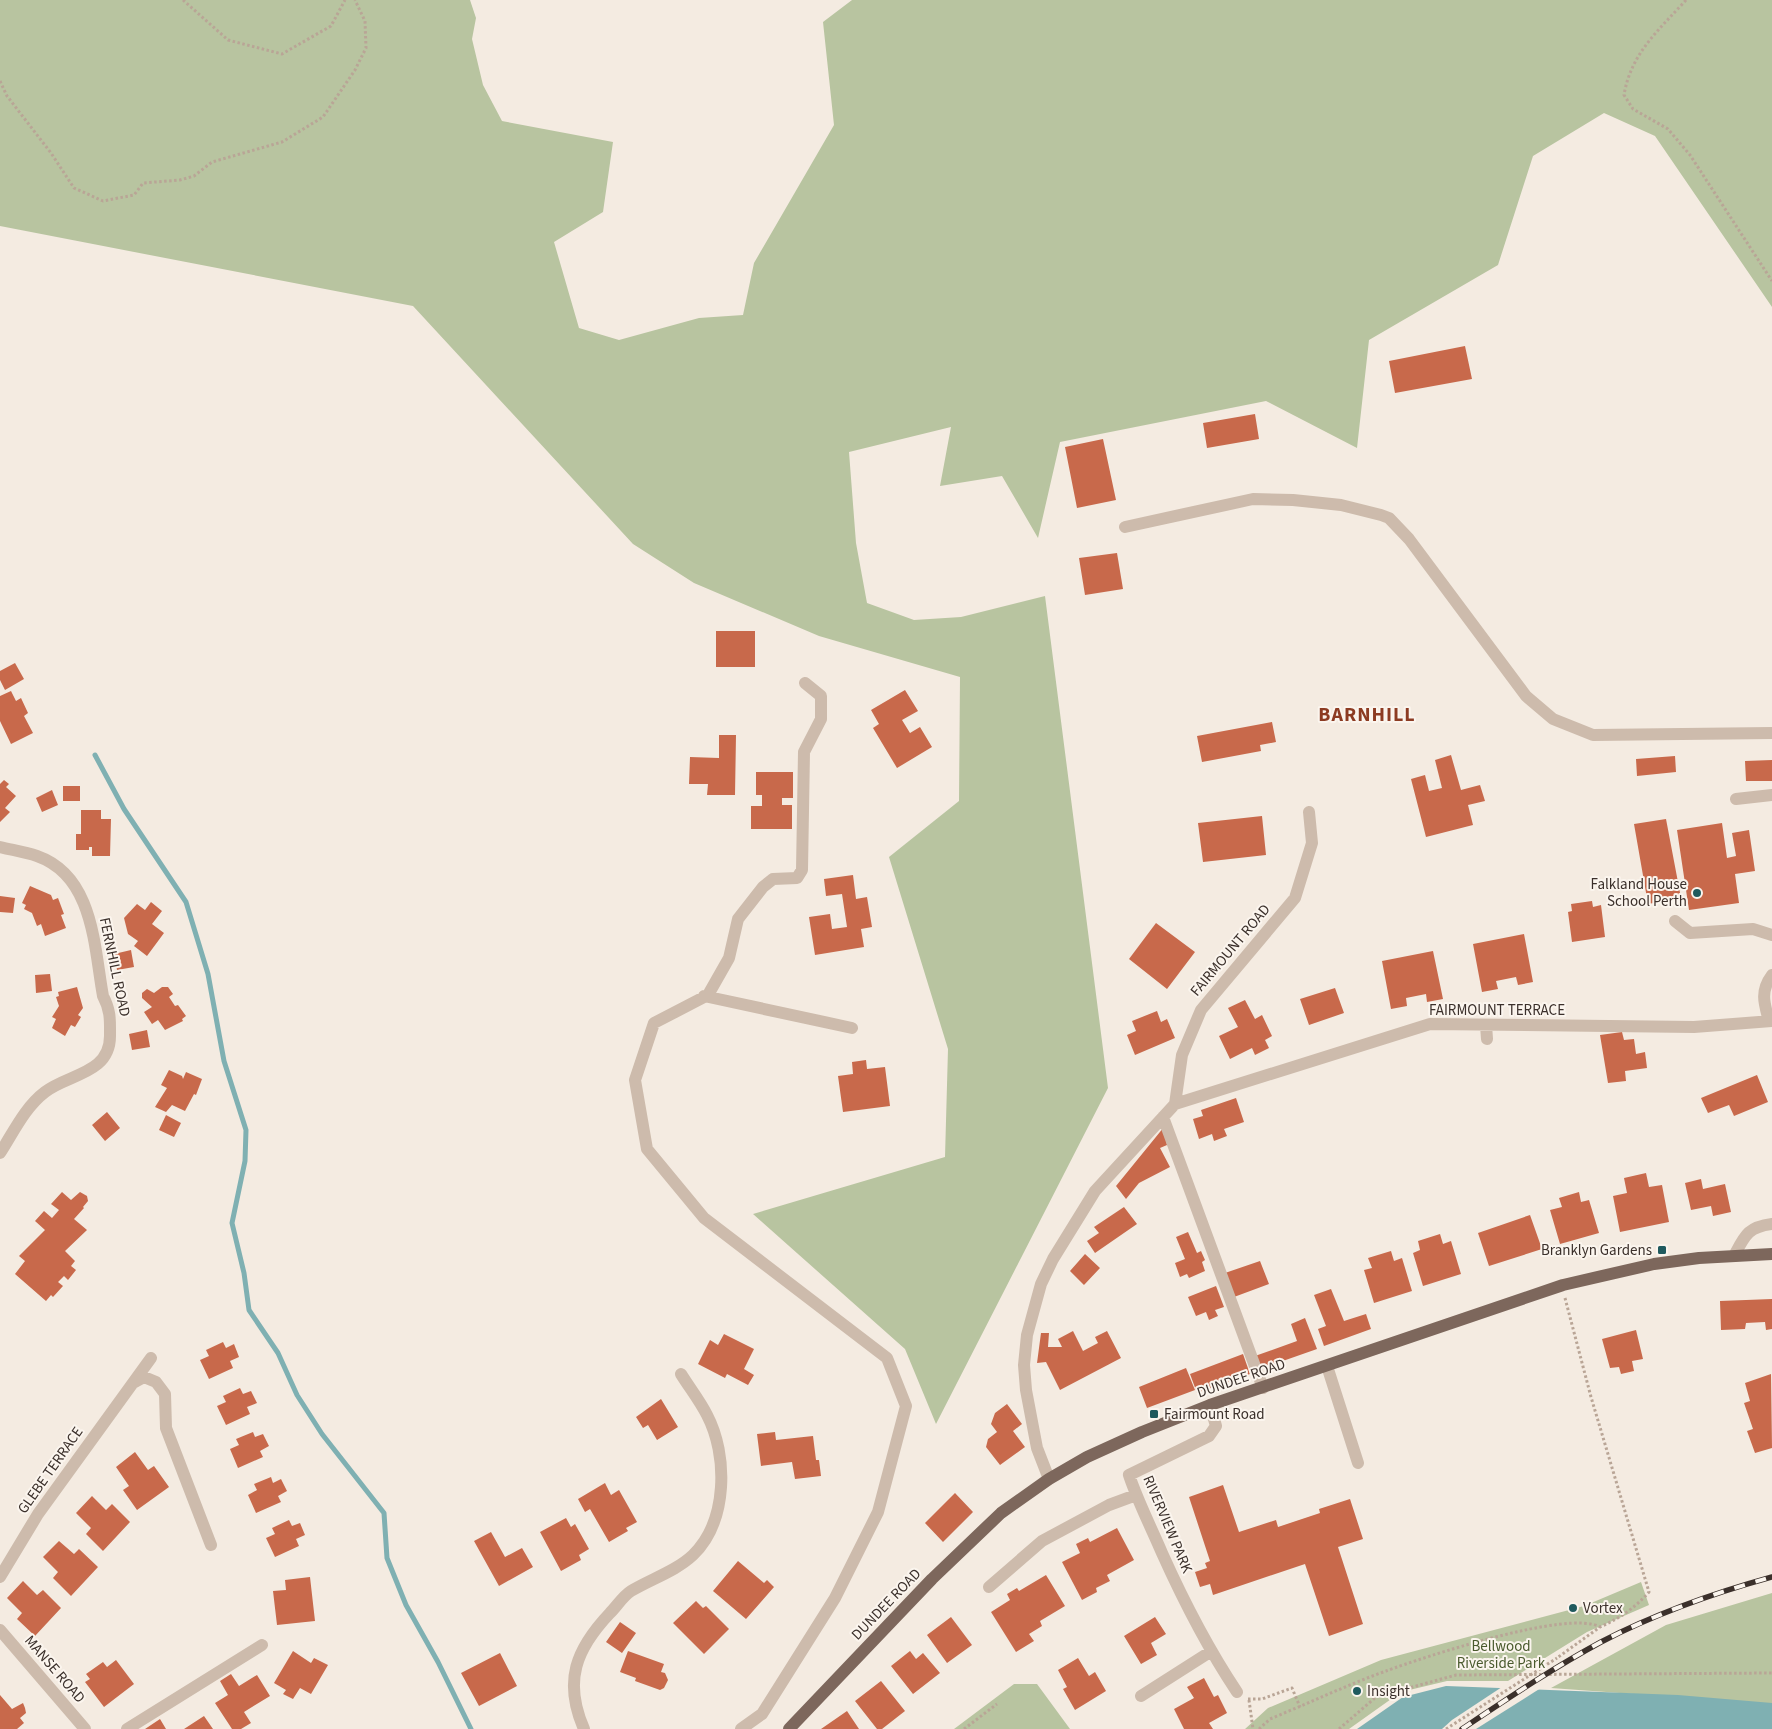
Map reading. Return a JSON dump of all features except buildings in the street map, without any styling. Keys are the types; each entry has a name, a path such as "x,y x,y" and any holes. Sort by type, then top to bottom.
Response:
{"main road":[{"name":"DUNDEE ROAD","path":"789,1729 932,1580 1001,1512 1049,1479 1087,1457 1134,1435 1210,1405 1564,1285 1654,1264 1772,1254"}],"street":[{"path":"1125,528 1253,499 1341,505 1389,518 1409,539 1526,696 1553,719 1593,735 1772,733"},
{"path":"741,1729 762,1714 834,1598 878,1512 906,1406 887,1358 704,1218 647,1149 635,1080 654,1023 704,996 729,958 738,919 773,879 797,878 802,870 804,752 820,719 821,696 805,683"},
{"path":"1736,798 1772,795"},
{"name":"FAIRMOUNT ROAD","path":"1174,1104 1182,1054 1201,1010 1295,898 1312,843 1309,812"},
{"name":"FERNHILL ROAD","path":"0,847 38,856 63,871 76,885 85,903 103,996 109,1008 112,1023 111,1046 104,1057 80,1075 46,1091 32,1105 0,1153"},
{"path":"1675,921 1690,933 1753,930 1772,935"},
{"path":"1771,1021 1763,1001 1765,984 1772,975"},
{"path":"704,996 852,1028"},
{"name":"FAIRMOUNT TERRACE","path":"1174,1104 1253,1085 1430,1024 1694,1027 1771,1021"},
{"path":"1486,1025 1487,1039"},
{"path":"1049,1479 1036,1448 1026,1390 1024,1365 1033,1306 1053,1259 1095,1191 1174,1104"},
{"path":"1163,1117 1263,1388"},
{"path":"1734,1256 1744,1236 1756,1226 1772,1224"},
{"name":"GLEBE TERRACE","path":"0,1577 38,1514 151,1358"},
{"path":"1327,1366 1358,1463"},
{"path":"584,1729 575,1705 573,1685 582,1647 630,1592 693,1555 713,1524 720,1483 719,1452 708,1416 681,1374"},
{"path":"131,1384 144,1377 156,1382 165,1394 166,1428 211,1545"},
{"name":"RIVERVIEW PARK","path":"1210,1405 1216,1426 1209,1436 1129,1475 1136,1495 1185,1604 1210,1652 1237,1692"},
{"path":"990,1587 1042,1541 1109,1505 1136,1495"},
{"name":"MANSE ROAD","path":"0,1630 85,1729"},
{"path":"127,1729 262,1645"},
{"path":"1142,1696 1210,1652"}],"path":[{"path":"183,0 228,40 282,54 331,26 345,0"},
{"path":"0,81 7,96 51,153 74,188 103,200 134,195 143,183 180,180 194,176 212,162 282,142 323,117 355,70 366,48 365,21 354,0"},
{"path":"1686,0 1635,58 1627,76 1624,95 1633,109 1668,129 1690,154 1772,281"},
{"path":"1446,1729 1557,1658 1600,1627 1620,1618 1649,1592 1568,1315 1564,1285"},
{"path":"1259,1729 1270,1719 1385,1671 1454,1650 1552,1624 1594,1623 1600,1627"},
{"path":"1338,1729 1376,1697 1456,1674 1772,1674"},
{"path":"1237,1692 1249,1700 1262,1700 1292,1688 1300,1707"},
{"path":"1249,1700 1253,1729"},
{"path":"964,1729 998,1704"}],"green space":[{"path":"0,0 470,0 476,18 472,39 483,85 502,121 613,142 603,212 554,242 579,328 619,340 699,318 743,315 754,263 834,125 823,22 852,0 1772,0 1772,307 1655,136 1604,113 1533,156 1498,265 1369,340 1357,448 1266,401 1060,442 1038,538 1002,476 940,486 951,427 849,452 856,543 867,603 914,620 961,617 1045,596 1108,1088 936,1424 905,1349 753,1214 945,1157 948,1049 889,857 959,801 960,677 819,636 694,583 633,544 413,306 0,226"},
{"name":"Bellwood Riverside Park","path":"1641,1582 1649,1605 1587,1632 1508,1681 1447,1681 1401,1692 1349,1729 1245,1729 1268,1708 1381,1660 1584,1606"},
{"path":"1772,1593 1772,1704 1551,1688 1666,1625"},
{"path":"1014,1684 1037,1684 1070,1729 954,1729"}],"water":[{"path":"1446,1686 1678,1695 1772,1703 1772,1729 1357,1729 1403,1697"}],"pier":[{"path":"1505,1685 1544,1686 1476,1729 1442,1729 1452,1720"}],"waterway":[{"path":"95,755 124,809 186,902 208,974 224,1061 246,1130 245,1161 232,1223 244,1273 249,1310 278,1353 297,1395 322,1434 384,1513 387,1558 406,1605 438,1662 471,1729"}],"railway":[{"path":"1462,1729 1548,1673 1621,1632 1685,1605 1772,1577"}],"place":[{"name":"Falkland House School Perth","path":"1697,893"},
{"name":"Branklyn Gardens","path":"1662,1250"},
{"name":"Fairmount Road","path":"1154,1414"},
{"name":"Vortex","path":"1573,1608"},
{"name":"Insight","path":"1357,1691"}],"district":[{"name":"BARNHILL","path":"1367,714"}]}
